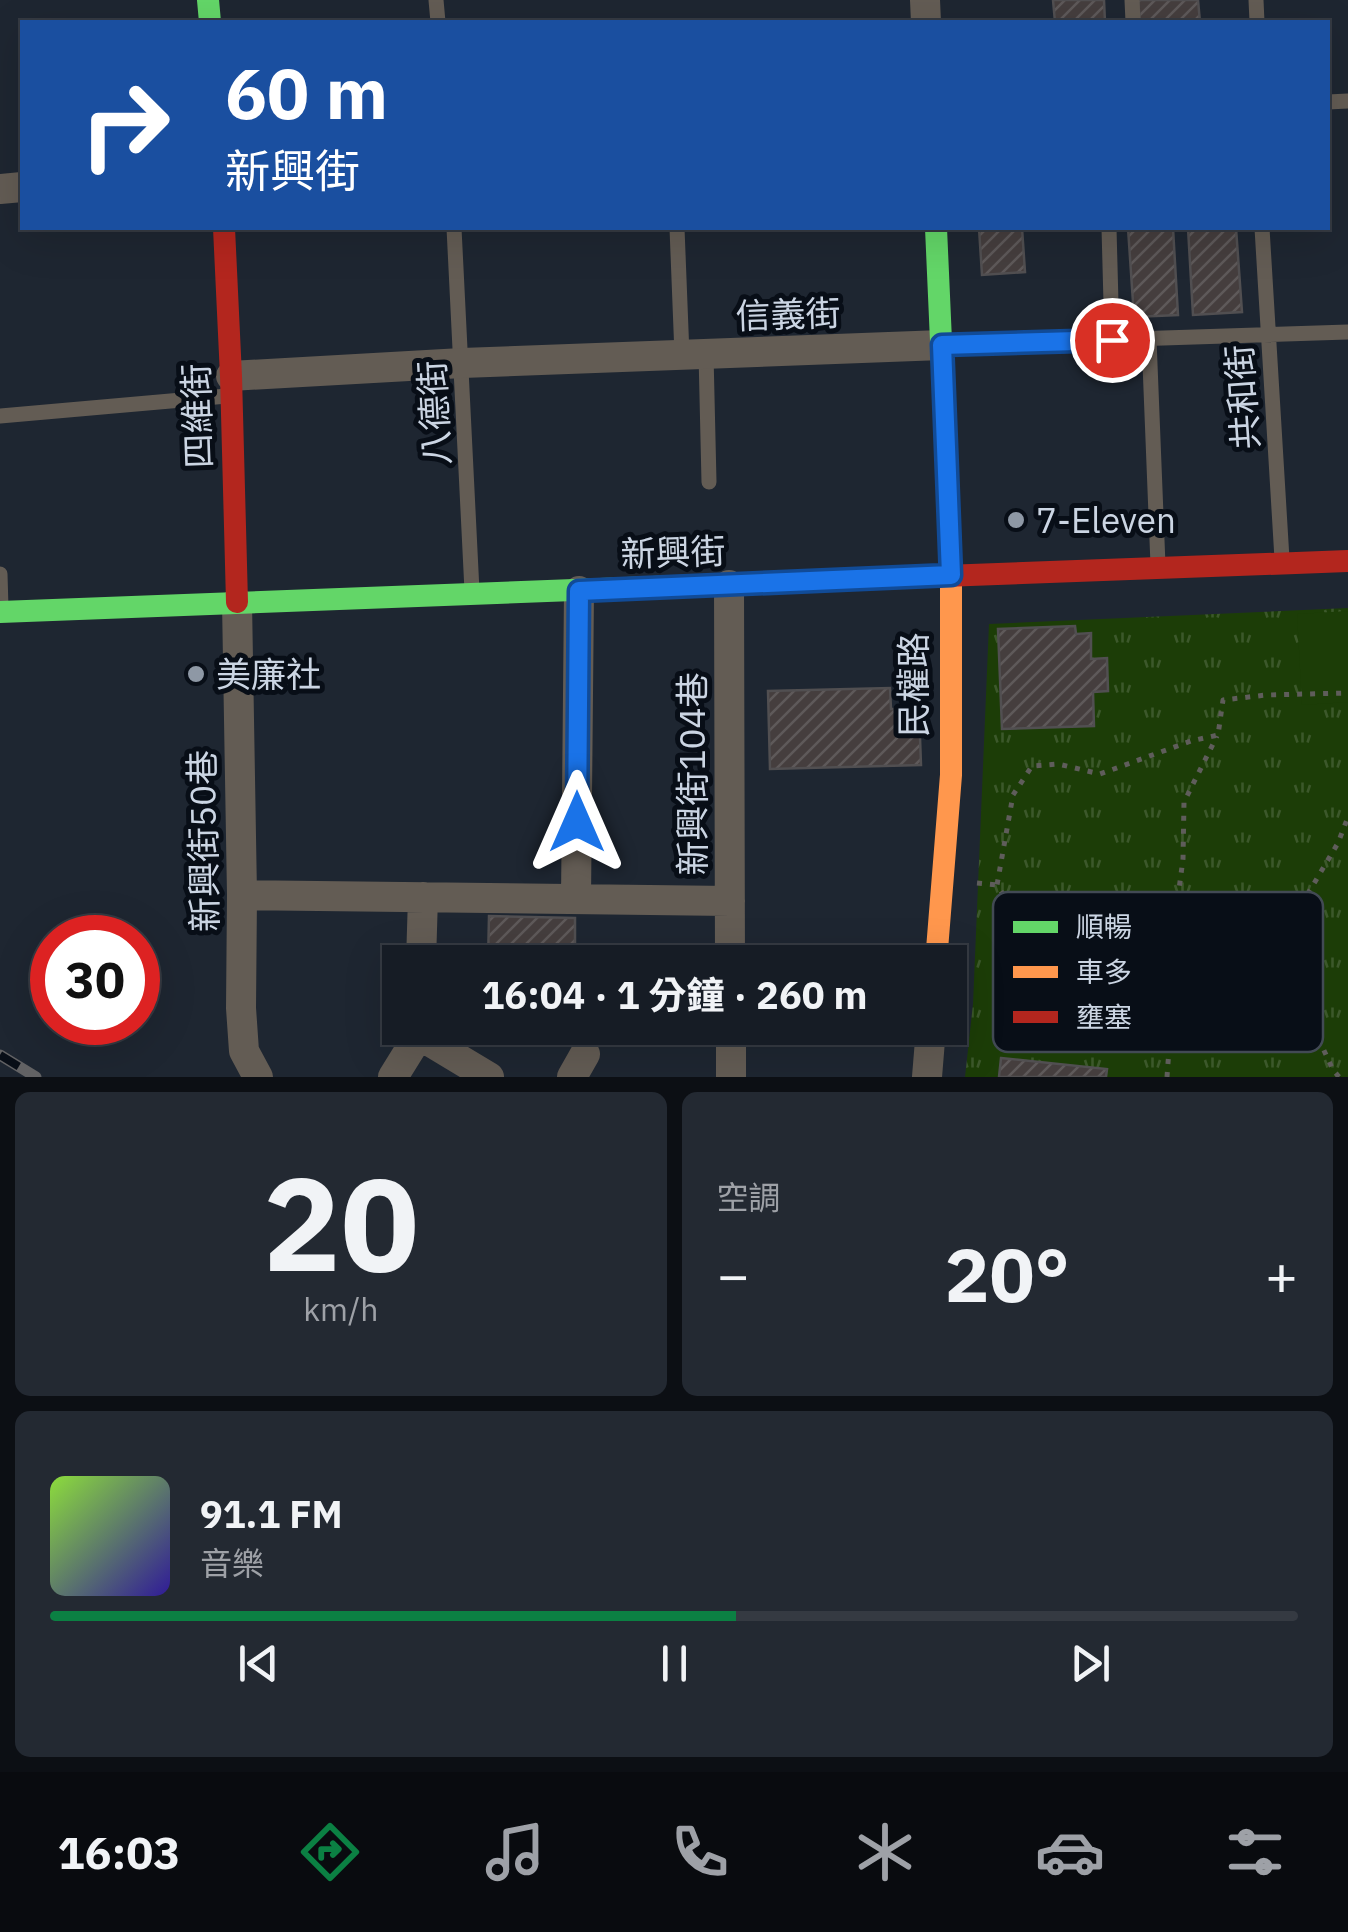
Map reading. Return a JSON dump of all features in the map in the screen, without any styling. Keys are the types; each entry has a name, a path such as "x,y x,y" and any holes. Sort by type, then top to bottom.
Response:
{"main road":[{"name":"四維街","path":"224,230 237,602"},
{"name":"民權路","path":"936,230 951,575 951,775 937,945"},
{"name":"新興街","path":"1,612 1348,562"}],"street":[{"name":"信義街","path":"231,386 462,363 942,345"},
{"name":"新興街104巷","path":"728,585 730,945"},
{"path":"576,899 579,591"},
{"name":"新興街50巷","path":"237,602 241,1008 244,1051 258,1077"},
{"path":"242,895 730,901"},
{"path":"422,945 423,897"},
{"path":"393,1077 411,1045"},
{"path":"440,1045 489,1077"},
{"path":"731,1045 731,1077"},
{"path":"927,1077 929,1045"}],"lane":[{"name":"八德街","path":"454,230 472,595"},
{"path":"677,230 709,482"},
{"path":"1109,230 1112,340"},
{"name":"共和街","path":"1262,230 1282,563"},
{"name":"信義街","path":"942,345 1348,332"},
{"path":"1149,339 1158,568"},
{"path":"0,416 231,386"},
{"path":"0,574 1,612"}],"path":[{"path":"1179,892 1184,802 1218,735 1223,700 1348,692"},
{"path":"1002,892 997,885 1013,796 1032,766 1058,764 1100,774 1218,735"},
{"path":"1309,892 1338,843 1348,816"},
{"path":"969,882 997,885"},
{"path":"1323,1049 1339,1077"},
{"path":"1167,1077 1169,1052"}],"green space":[{"path":"1348,608 1348,1077 965,1077 973,1004 989,624"},
{"path":"1348,611 1348,702 1302,705 1297,614"}],"building":[{"path":"1053,0 1104,0 1105,20 1055,20"},
{"path":"1138,0 1198,0 1200,20 1140,20"},
{"path":"979,230 1022,230 1025,272 982,275"},
{"path":"1128,230 1173,230 1178,315 1134,317"},
{"path":"1188,230 1236,230 1242,312 1193,315"},
{"path":"1075,626 1076,634 1091,633 1091,659 1107,658 1108,691 1093,692 1094,726 1002,729 998,629"},
{"path":"890,688 891,709 919,709 921,765 770,769 768,691"},
{"path":"489,916 575,918 575,945 488,945"},
{"path":"1001,1058 1107,1069 1106,1077 999,1077"}],"railway":[{"path":"0,1055 36,1077"}],"traffic: fast":[{"path":"208,0 210,20"},
{"path":"936,230 951,567"},
{"path":"0,612 808,581"}],"traffic: slow":[{"path":"937,945 951,775 951,567"}],"traffic: jam":[{"path":"224,230 237,602"},
{"path":"808,581 1348,561"}],"place":[{"name":"7-Eleven","path":"1016,520"},
{"name":"美廉社","path":"196,674"}],"route":[{"path":"577,822 579,591 951,575 942,345 1112,340"}]}
